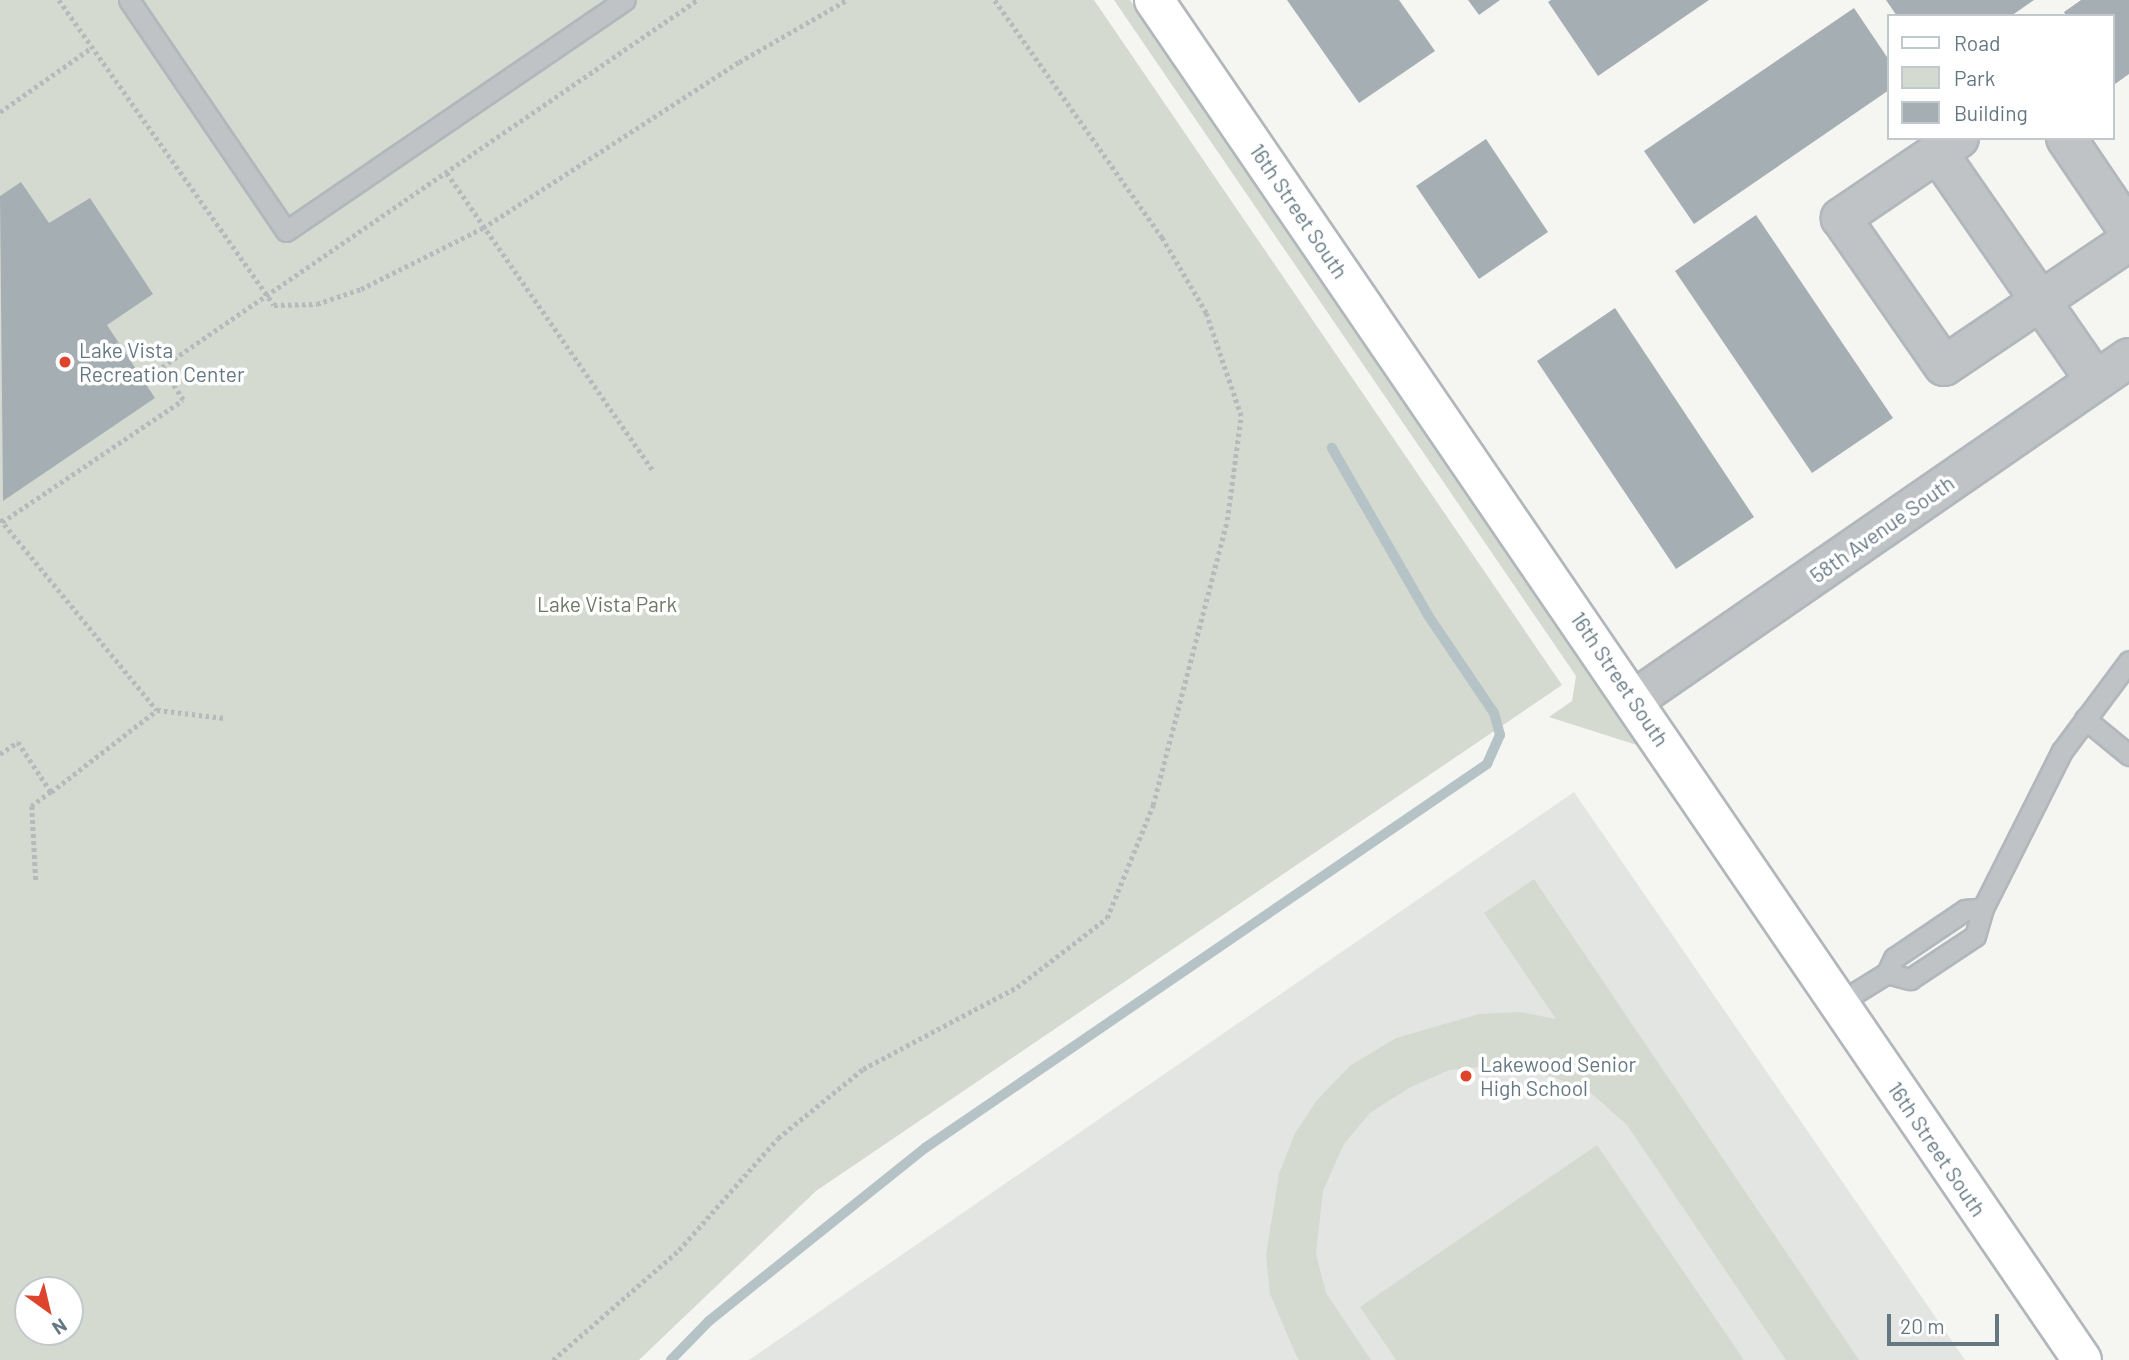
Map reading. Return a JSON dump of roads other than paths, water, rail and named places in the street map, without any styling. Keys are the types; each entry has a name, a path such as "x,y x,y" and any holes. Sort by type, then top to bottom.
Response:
{"street":[{"name":"16th Street South","path":"1154,0 1635,699 1837,1004 2082,1360"},
{"path":"2067,140 2129,232"},
{"path":"2096,381 2040,301 1948,146 1841,218 1944,366 2040,301 2129,241"},
{"name":"58th Avenue South","path":"1635,699 2129,358"}],"lane":[{"path":"129,0 286,230 625,0"},
{"path":"1887,973 1910,979 1975,936 1983,908 2062,751 2129,661"},
{"path":"2085,719 2129,755"},
{"path":"1837,1004 1887,973 1894,958 1965,910 1983,908"}],"waterway":[{"path":"671,1360 709,1321 925,1148 1487,764 1500,735 1494,713 1428,615 1332,448"}],"place":[{"name":"Lake Vista Recreation Center","path":"65,362"},
{"name":"Lakewood Senior High School","path":"1466,1076"}],"park label":[{"name":"Lake Vista Park","path":"607,604"}]}
